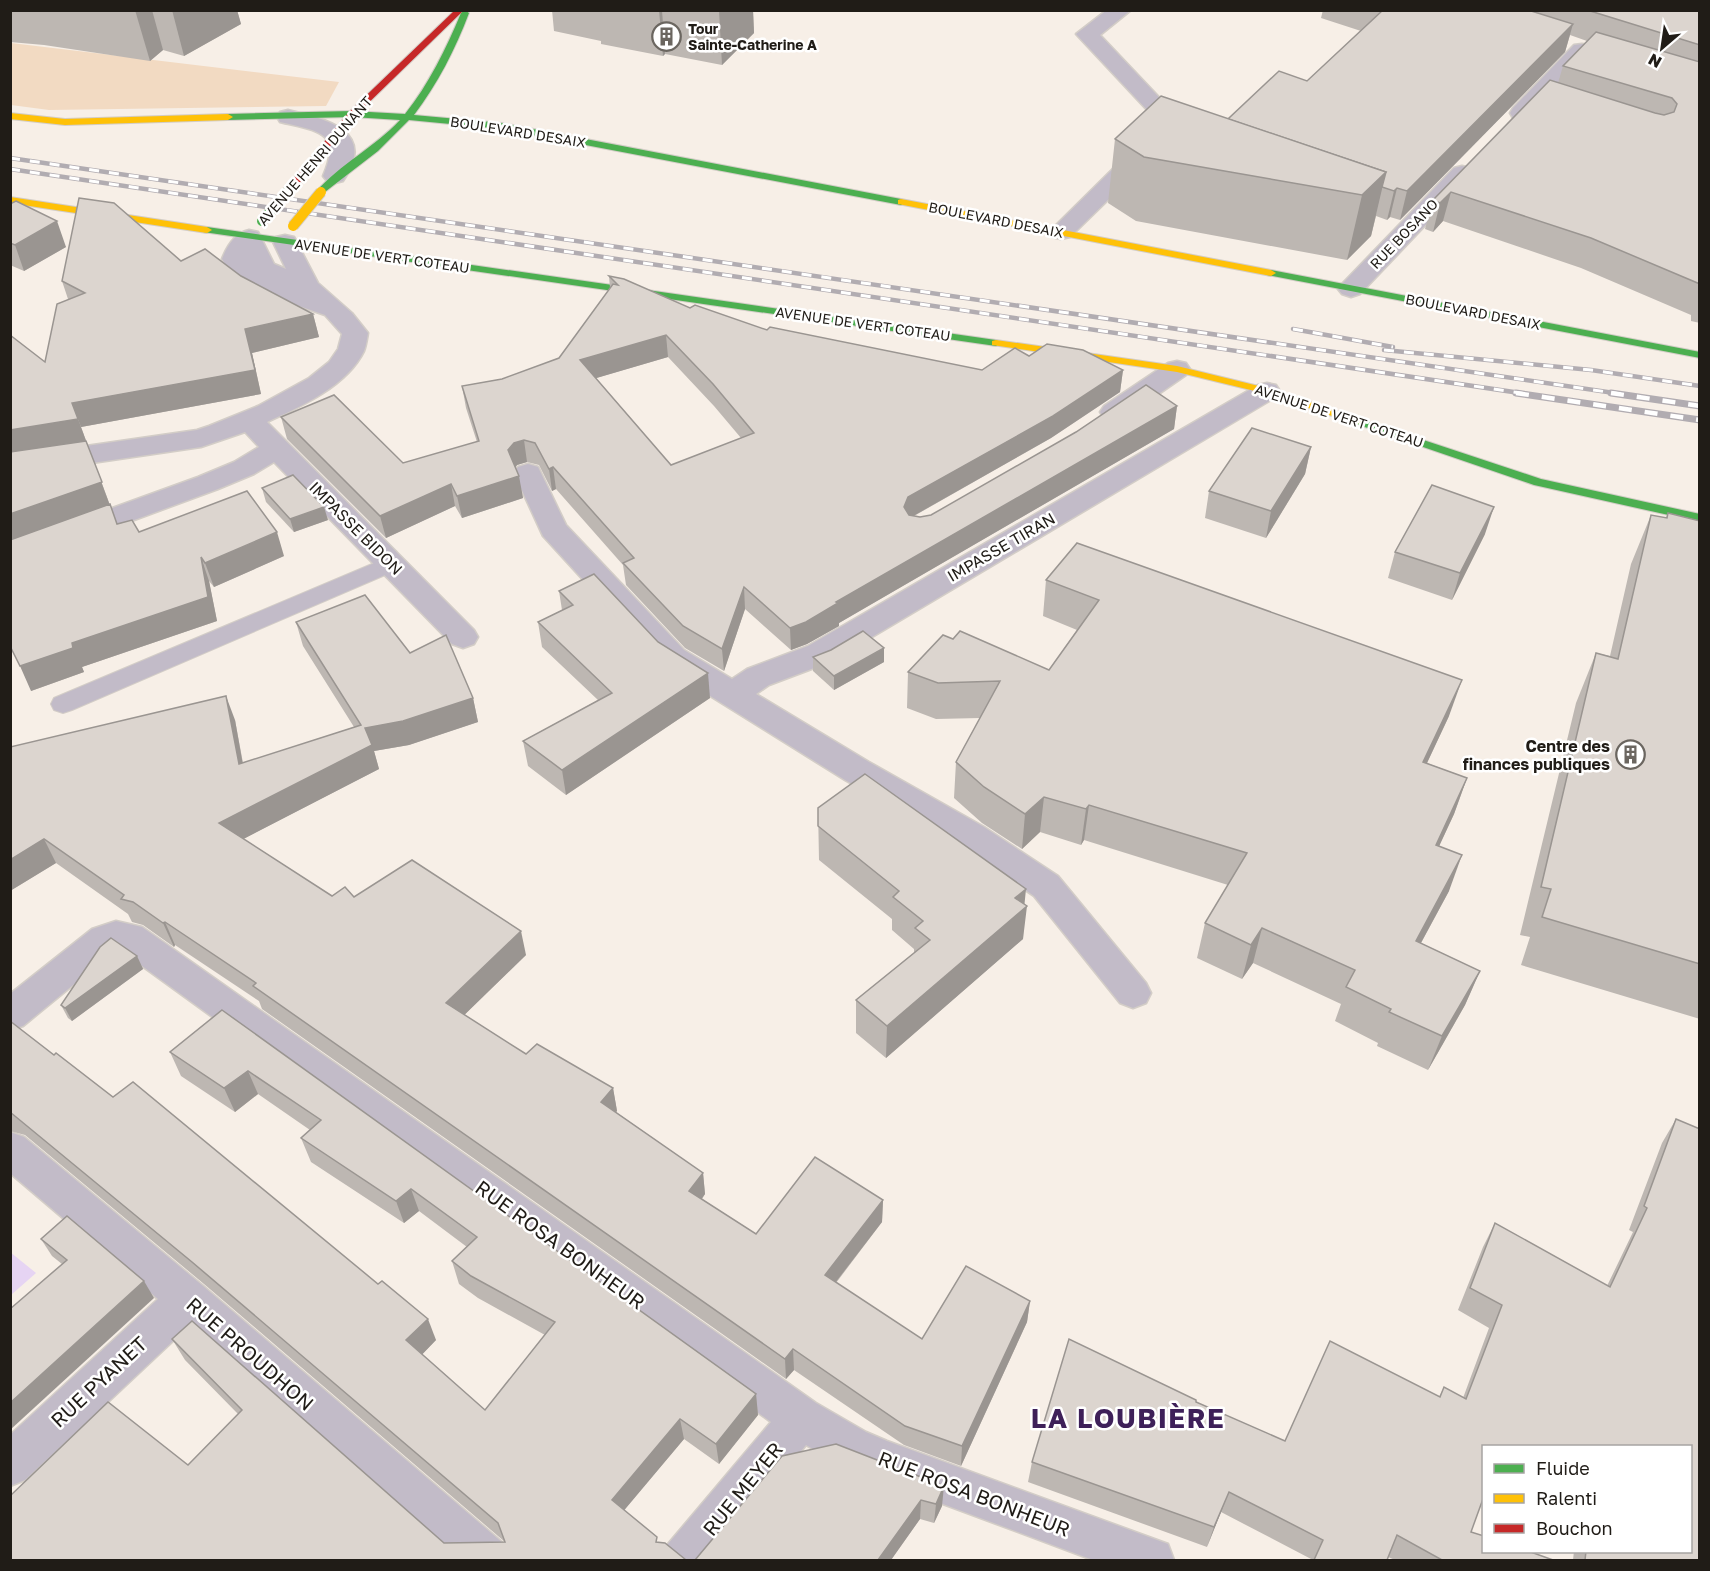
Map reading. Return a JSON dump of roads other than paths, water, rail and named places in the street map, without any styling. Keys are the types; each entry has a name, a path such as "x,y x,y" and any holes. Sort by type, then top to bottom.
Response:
{"street":[{"name":"AVENUE HENRI DUNANT","path":"255,229 352,114 460,10"},
{"name":"AVENUE HENRI DUNANT","path":"289,234 328,184 381,145 409,117 430,88 452,46 466,10"},
{"path":"1061,232 1159,152 1161,111 1087,34 1122,10"},
{"path":"1504,130 1547,101 1593,53 1559,43"},
{"name":"BOULEVARD DESAIX","path":"10,116 65,122 352,114 502,126 1700,355"},
{"name":"BOULEVARD DESAIX","path":"288,117 319,124 336,134"},
{"path":"328,184 343,161 345,147 336,134"},
{"name":"RUE BOSANO","path":"1351,289 1391,232 1481,154"},
{"name":"AVENUE DE VERT COTEAU","path":"10,200 255,229 1177,369 1267,391 1538,482 1700,518"},
{"path":"10,466 187,441 214,434 322,382 348,358 356,341 355,333 350,325 307,287 266,269 260,263 255,229"},
{"path":"255,229 237,251 234,259 242,270 280,290 334,312"},
{"path":"289,234 307,287"},
{"path":"1091,427 1177,369"},
{"name":"IMPASSE TIRAN","path":"732,696 758,677 819,654 1267,391"},
{"name":"IMPASSE BIDON","path":"248,419 463,637"},
{"path":"10,556 208,483 244,468 277,448"},
{"path":"528,472 553,529 673,658 856,771 972,836 1046,886 1133,993"},
{"name":"RUE ROSA BONHEUR","path":"10,1015 105,939 116,935 132,939 801,1418 851,1447 884,1461 1152,1560"},
{"name":"RUE PROUDHON","path":"10,1149 188,1299 488,1560"},
{"name":"RUE PYANET","path":"10,1465 188,1299"},
{"name":"RUE MEYER","path":"684,1560 801,1418"}],"lane":[{"path":"63,704 391,564"}],"railway":[{"path":"10,158 1621,394"},
{"path":"10,169 1527,394"},
{"path":"1293,329 1393,347"},
{"path":"1384,350 1591,370 1700,386"},
{"path":"1516,393 1700,420"},
{"path":"1611,393 1700,406"}],"place":[{"name":"Tour Sainte-Catherine A","path":"667,37"},
{"name":"Centre des finances publiques","path":"1631,755"}],"district":[{"name":"LA LOUBIÈRE","path":"1128,1419"}]}
